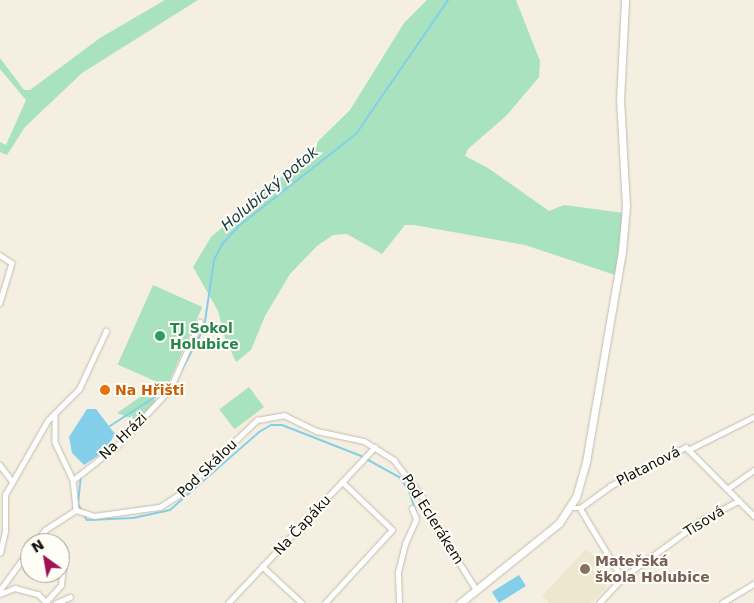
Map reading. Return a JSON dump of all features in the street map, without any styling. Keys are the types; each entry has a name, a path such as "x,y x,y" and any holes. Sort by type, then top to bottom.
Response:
{"street":[{"path":"460,603 468,600 476,588 548,534 570,508 586,462 622,252 626,206 620,100 625,0"},
{"path":"0,255 12,263 0,303"},
{"name":"Na Hrázi","path":"72,480 118,445 170,388 200,322"},
{"path":"0,553 5,532 5,495 24,456 55,414 78,389 106,331"},
{"path":"42,533 76,510 72,480 55,442 55,414"},
{"name":"Pod Eclerákem","path":"247,428 264,417 284,416 317,431 349,436 375,447 394,460 410,479 476,588"},
{"path":"688,450 754,417"},
{"name":"Pod Skálou","path":"76,510 94,516 120,514 147,510 171,502 247,428"},
{"name":"Na Čapáku","path":"228,603 375,447"},
{"name":"Platanová","path":"580,508 610,486 686,447 754,516"},
{"path":"0,465 12,481"},
{"path":"727,489 754,470"},
{"path":"325,603 392,530 342,482"},
{"name":"Tisová","path":"599,603 622,578 704,518 739,501"},
{"path":"570,508 580,508 622,578"},
{"path":"399,603 398,572 405,544 416,520 412,509"},
{"path":"0,590 20,562"},
{"path":"262,566 302,603"},
{"path":"0,594 15,588 38,594 45,603 61,583"},
{"path":"722,603 754,584"},
{"path":"56,603 70,597"}],"shaded area":[{"name":"Mateřská škola Holubice","path":"586,549 598,559 607,580 605,589 591,603 549,603 542,596"}],"green space":[{"path":"165,0 198,0 82,73 25,127 7,155 0,152 0,142 6,145 26,100 0,69 0,58 24,90 30,90 100,38"},
{"path":"427,0 516,0 540,61 539,77 506,116 468,149 465,156 488,168 549,211 564,205 624,213 615,275 525,245 414,225 405,225 382,254 347,234 333,235 317,246 290,274 265,316 251,350 236,362 225,338 218,311 193,267 211,237 286,173 350,110 404,23"},
{"name":"TJ Sokol Holubice","path":"153,285 202,307 167,386 118,364"},
{"path":"249,387 264,407 234,429 219,409"},
{"path":"143,395 156,400 138,421 117,413"}],"water":[{"path":"87,409 96,409 115,434 104,452 84,465 72,453 69,437"},
{"path":"519,575 526,586 499,603 492,592"}],"waterway":[{"name":"Holubický potok","path":"173,386 204,328 214,260 222,244 240,225 356,134 448,0"},
{"name":"Holubický potok","path":"110,426 167,389"},
{"name":"Holubický potok","path":"81,475 78,504 87,520 133,518 170,510 259,432 271,425 282,425 361,456 399,477 409,491 416,513"}],"place":[{"name":"TJ Sokol Holubice","path":"160,336"},
{"name":"Na Hřišti","path":"105,390"},
{"name":"Mateřská škola Holubice","path":"585,569"}]}
